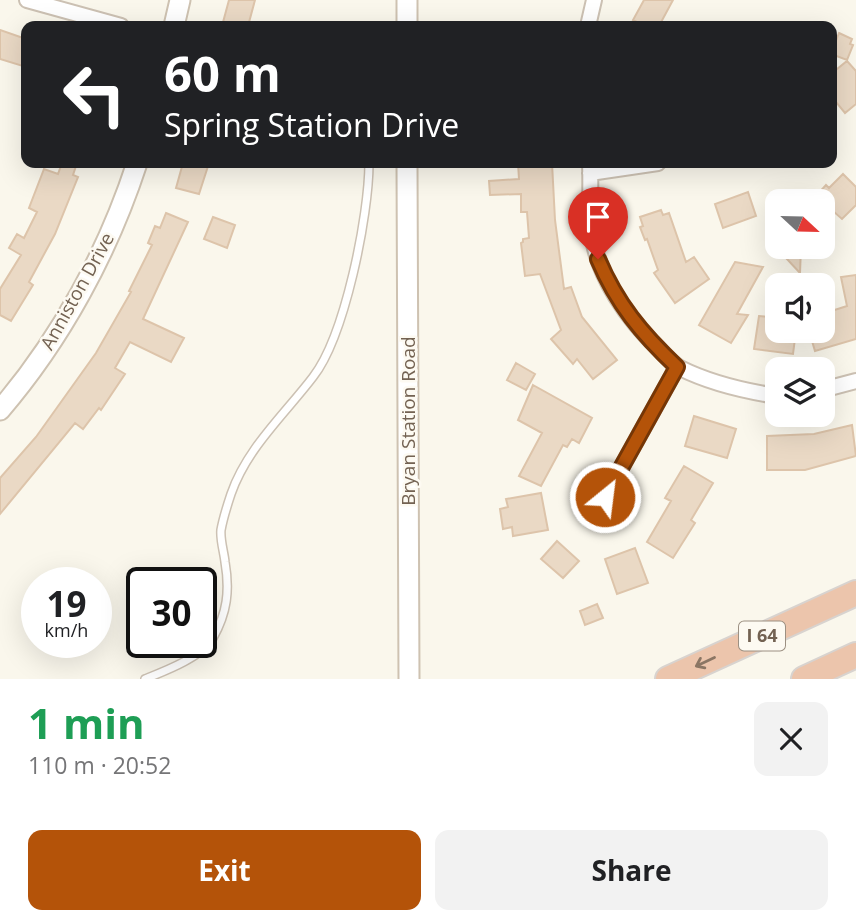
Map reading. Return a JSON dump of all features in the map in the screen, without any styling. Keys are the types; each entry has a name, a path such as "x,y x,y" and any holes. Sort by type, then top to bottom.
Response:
{"highway":[{"name":"I 64","path":"668,679 856,593"},
{"path":"803,679 856,655"}],"main road":[{"path":"175,21 180,0"},
{"path":"407,0 407,21"},
{"name":"Anniston Drive","path":"0,410 41,356 74,305 110,233 135,168"},
{"name":"Bryan Station Road","path":"407,168 409,679"}],"street":[{"path":"27,0 103,21"},
{"path":"588,21 594,0"},
{"path":"590,168 592,233 598,259 609,284 637,325 677,367 711,381 765,394"},
{"path":"605,497 677,367"},
{"path":"835,387 856,381"}],"lane":[{"path":"145,679 178,666 211,642 225,615 228,580 220,532 232,492 257,445 315,375 332,345 350,283 365,212 369,168"}],"building":[{"path":"229,0 255,0 249,21 223,21"},
{"path":"644,0 673,0 662,21 633,20"},
{"path":"0,30 21,37 21,65 0,59"},
{"path":"839,33 852,39 850,44 853,45 847,60 837,56"},
{"path":"847,61 856,71 856,104 845,113 837,103 837,69"},
{"path":"60,168 75,168 73,175 78,177 55,234 29,282 33,285 11,321 0,315 0,289 21,255 9,248 17,234 24,238 37,212 29,208 44,169 58,174"},
{"path":"182,168 207,168 199,194 176,188"},
{"path":"518,168 552,168 555,220 564,289 571,287 582,317 617,360 593,379 577,359 573,364 551,339 561,330 540,274 525,276 521,243 523,239 529,238 527,212 521,212 521,194 490,195 489,181 519,179"},
{"path":"843,174 856,187 856,205 842,219 835,213 835,189 822,189 826,185 829,188"},
{"path":"748,192 756,216 723,228 715,204"},
{"path":"661,210 663,215 669,213 686,262 694,257 709,279 675,303 654,273 658,270 640,227 643,226 640,217"},
{"path":"166,213 188,222 143,319 184,338 171,362 130,342 115,368 125,374 101,410 99,408 83,429 75,423 0,514 0,478 36,437 96,353 131,292 129,291 152,245 148,243 155,226 160,228"},
{"path":"213,217 235,225 227,248 204,239"},
{"path":"787,259 801,259 800,273"},
{"path":"735,262 763,267 737,314 748,315 731,343 699,325"},
{"path":"856,275 856,339 815,351 813,343 835,343 835,310 847,306 841,277"},
{"path":"759,316 765,317 765,343 794,343 793,354 754,349"},
{"path":"516,363 535,374 526,390 507,380"},
{"path":"533,385 592,418 579,443 572,439 567,447 563,445 541,486 519,476 542,433 518,420"},
{"path":"694,416 736,429 727,458 685,446"},
{"path":"852,425 856,456 805,470 767,470 767,436 814,434"},
{"path":"684,466 713,483 691,520 695,523 673,558 647,542 671,501 665,498"},
{"path":"541,493 548,530 513,536 512,527 503,529 500,509 508,507 506,499"},
{"path":"557,541 579,561 563,578 541,559"},
{"path":"635,548 648,583 617,594 605,559"},
{"path":"597,604 603,618 585,625 580,611"}],"route":[{"path":"598,259 618,300 654,345 677,367 605,497"}]}
